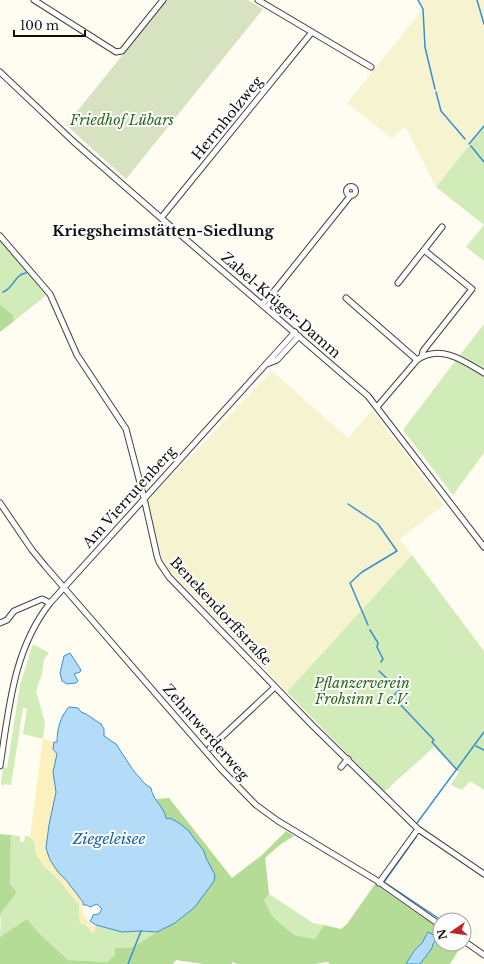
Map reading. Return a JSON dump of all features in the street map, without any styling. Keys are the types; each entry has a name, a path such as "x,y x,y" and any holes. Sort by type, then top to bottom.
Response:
{"street":[{"path":"34,0 116,52 122,51 163,0"},
{"path":"258,0 371,67"},
{"name":"Herrnholzweg","path":"161,218 312,32"},
{"name":"Zabel-Krüger-Damm","path":"0,72 41,112 161,218 368,396 484,547"},
{"path":"264,306 351,196"},
{"path":"398,283 442,227"},
{"name":"Benekendorffstraße","path":"0,236 50,294 77,355 126,429 157,556 159,562 169,577 275,687 418,829 484,874"},
{"path":"422,356 423,351 472,289 424,250"},
{"path":"346,298 417,360"},
{"name":"Am Vierrutenberg","path":"0,766 15,674 29,635 37,620 50,603 144,498 265,365 297,334"},
{"path":"377,407 422,356 431,354 446,354 454,356 484,373"},
{"name":"Zehntwerderweg","path":"0,503 32,550 245,795 278,822 380,883 432,919"},
{"path":"0,623 7,620 14,611 42,599 50,603"},
{"path":"210,748 275,687"},
{"path":"341,767 348,759"},
{"path":"380,883 418,829"},
{"path":"472,947 484,955"}],"shaded area":[{"path":"417,0 484,0 484,127 436,187 405,126 392,139 347,103 422,10"},
{"path":"272,371 348,438 372,410 444,505 400,539 412,555 287,692 167,568 162,559 147,502"}],"green space":[{"name":"Friedhof Lübars","path":"167,0 248,0 263,9 126,179 66,125"},
{"path":"484,127 484,225 436,187"},
{"path":"484,225 484,261 466,247"},
{"path":"0,239 48,294 14,321 13,315 0,304"},
{"path":"0,304 13,315 14,321 0,332"},
{"path":"484,324 484,370 460,355"},
{"path":"456,360 484,376 484,453 453,495 403,430"},
{"name":"Pflanzerverein Frohsinn I e.V.","path":"412,555 484,651 484,790 470,781 462,790 451,785 459,772 434,747 384,792 287,692"},
{"path":"33,644 49,653 44,659 42,674 36,691 45,722 43,739 23,734 27,709 23,708 11,785 5,784 3,786 1,783 3,767 7,768 20,685"},
{"path":"169,798 232,878 262,855 286,831 294,836 281,844 265,858 269,894 264,900 272,916 294,935 315,939 324,925 341,929 347,924 375,884 432,923 432,935 428,933 406,964 330,964 327,962 315,964 237,964 232,962 232,964 203,964 176,960 173,964 0,964 0,937 27,919 39,933 68,960 107,962 115,955 115,948 133,947 175,923 195,906 215,875 202,850 192,836 179,823 170,818 165,818 164,812 156,799"},
{"path":"0,834 11,835 10,884 17,892 1,913 0,919"},
{"path":"11,835 20,836 20,842 24,842 25,836 30,837 34,841 37,856 45,867 61,882 79,905 80,923 85,924 93,933 96,925 122,932 157,932 133,947 115,948 115,955 107,962 68,960 39,933 27,919 0,938 1,913 17,892 10,884"},
{"path":"269,894 313,923 324,925 315,939 294,935 272,916 264,900"},
{"path":"432,948 432,952 458,952 450,964 420,964"}],"sand":[{"path":"43,739 54,742 53,747 55,753 57,754 53,772 56,792 49,825 50,860 83,902 81,904 84,916 93,926 96,925 94,933 85,924 80,923 79,905 61,882 45,867 37,856 34,841 30,837"}],"water":[{"path":"70,653 81,670 80,672 74,674 78,681 76,683 67,684 62,681 60,673 64,656"},
{"name":"Ziegeleisee","path":"69,707 78,708 81,712 101,724 104,729 104,736 116,744 133,770 145,784 151,788 154,797 164,811 166,818 170,818 188,830 204,851 215,875 214,881 195,907 175,923 157,932 122,932 96,925 90,921 93,915 99,914 102,909 97,904 90,907 83,905 83,902 50,860 46,848 56,792 53,772 57,754 53,749 54,742 57,742 58,728 61,719"},
{"path":"428,932 432,934 432,948 420,964 406,964 414,951 422,943"}],"waterway":[{"path":"418,0 423,9 425,47 435,89"},
{"path":"477,0 484,24"},
{"path":"436,92 441,111 465,139"},
{"path":"469,144 484,126"},
{"path":"471,146 484,162"},
{"path":"3,292 9,288 19,276 26,273"},
{"path":"348,504 378,524 397,551 362,572 350,583 368,625"},
{"path":"370,630 378,643 377,647 383,659 381,662"},
{"path":"379,671 399,690 393,696"},
{"path":"396,700 434,740 432,742 457,770"},
{"path":"417,823 484,732"},
{"path":"476,746 484,750"},
{"path":"416,837 384,882 432,914"},
{"path":"128,964 141,931"}],"district":[{"name":"Kriegsheimstätten-Siedlung","path":"163,230"}]}
